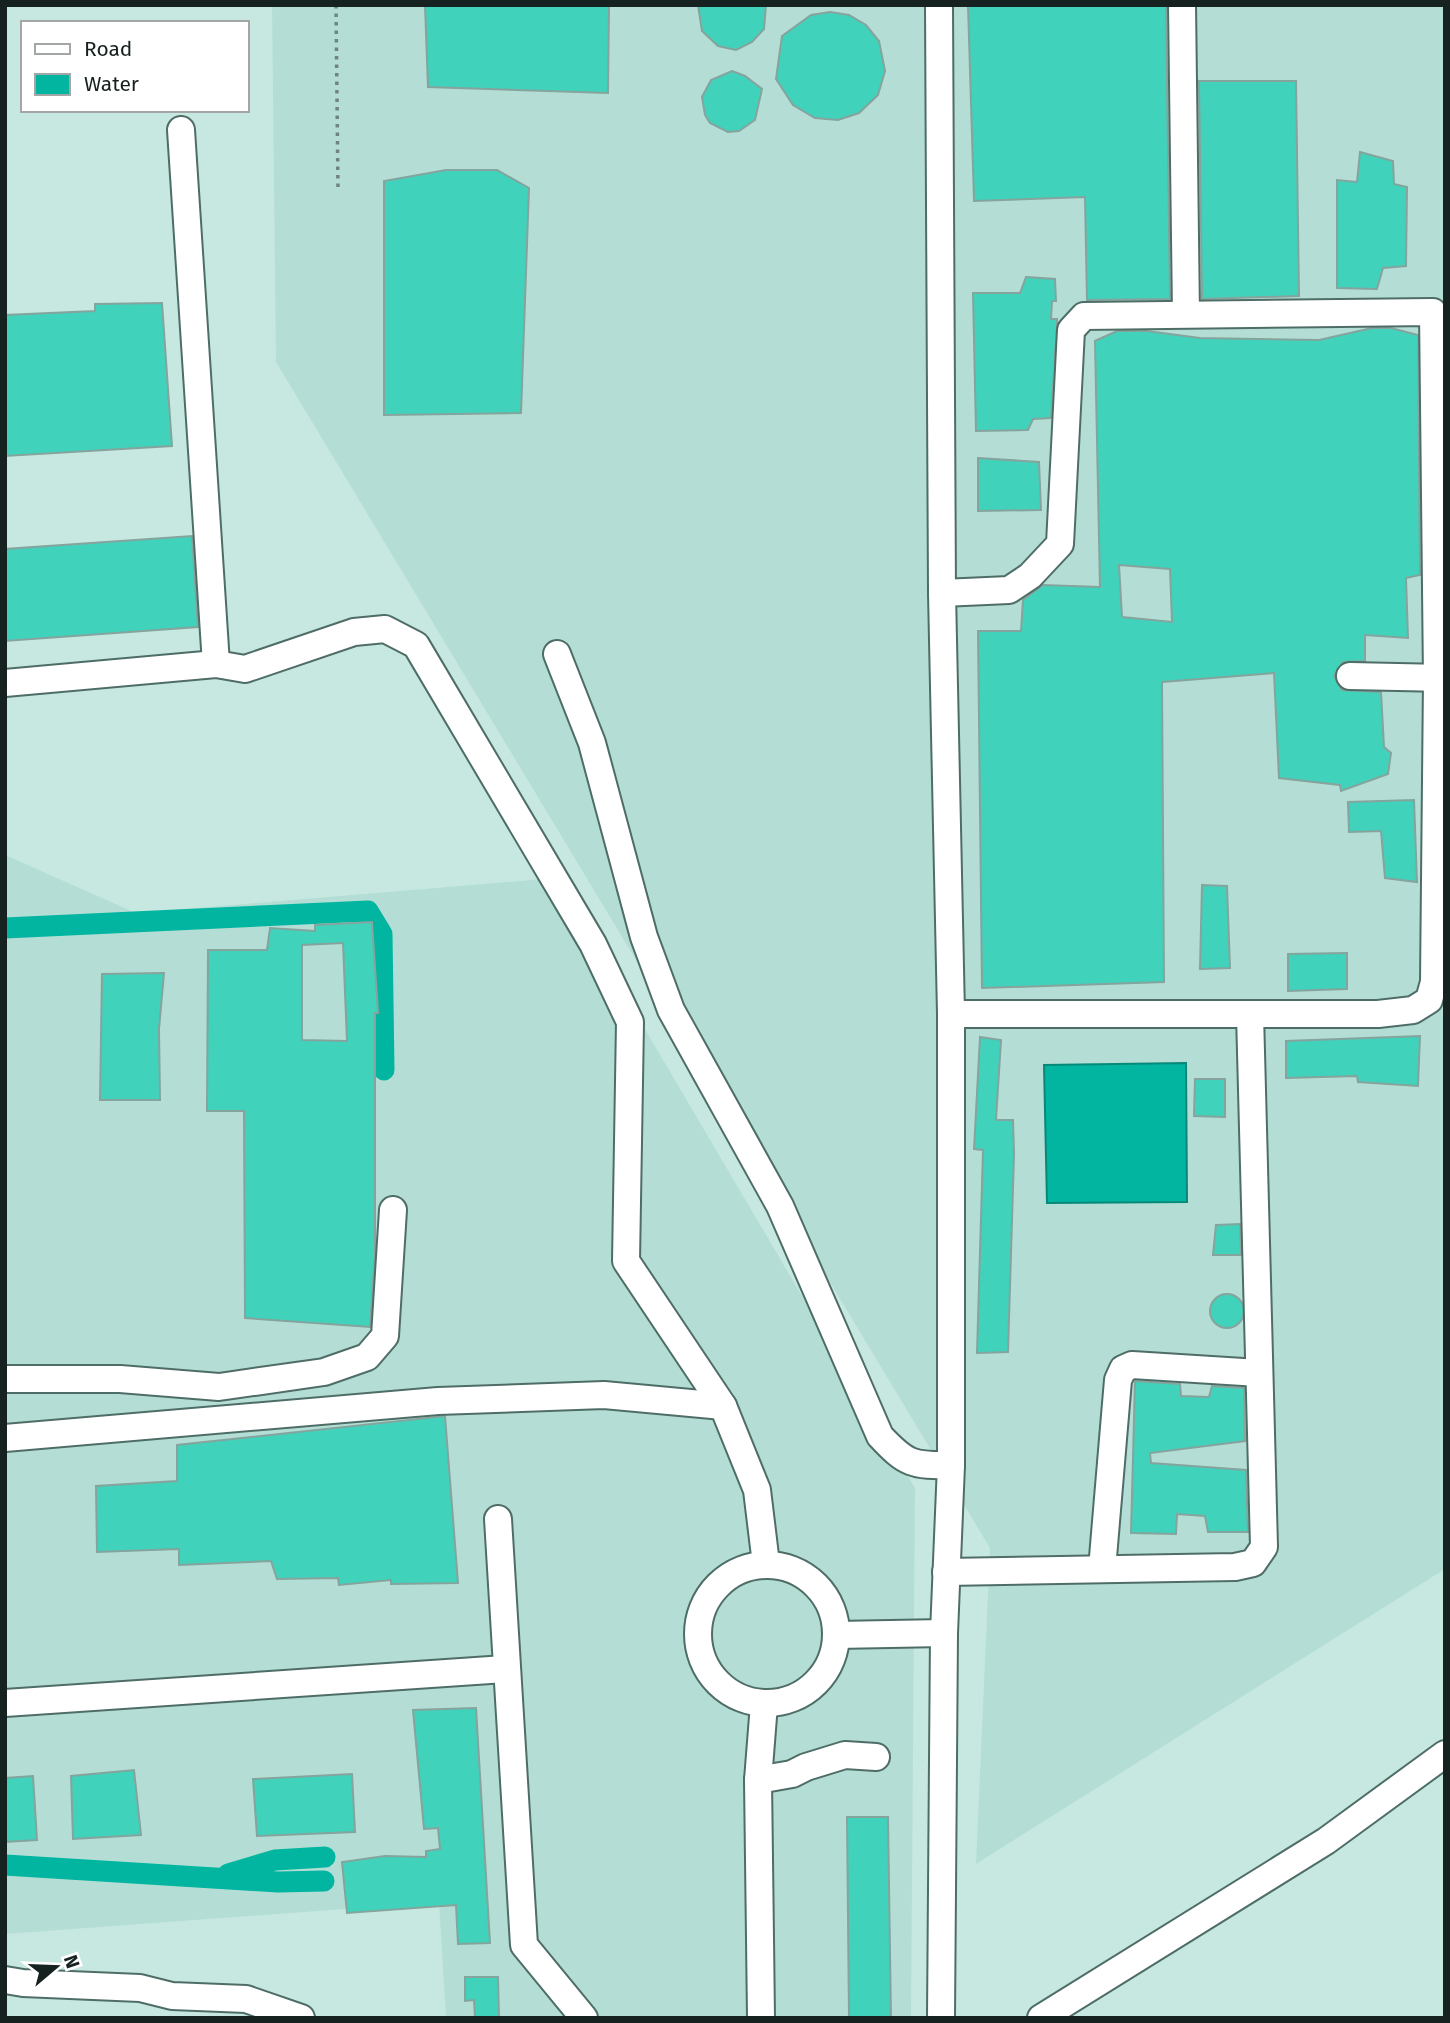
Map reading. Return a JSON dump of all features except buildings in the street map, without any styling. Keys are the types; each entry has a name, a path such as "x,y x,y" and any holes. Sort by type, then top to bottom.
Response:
{"street":[{"path":"939,5 942,593 951,1014 951,1465 944,1633 941,2018"},
{"path":"1182,5 1186,313"},
{"path":"181,130 216,664"},
{"path":"942,593 1009,590 1030,576 1060,544 1071,330 1084,316 1433,312 1441,678 1439,909 1434,982 1429,1000 1413,1010 1378,1014 951,1014"},
{"path":"5,683 216,664 244,669 354,632 385,629 415,645 593,944 630,1022 626,1261 723,1406 757,1490 766,1564"},
{"path":"557,654 592,743 644,937 671,1010 780,1206 880,1436 902,1460 923,1466 951,1465"},
{"path":"1350,676 1441,678"},
{"path":"946,1572 1235,1567 1253,1563 1264,1547 1250,1014"},
{"path":"5,1379 120,1379 219,1387 324,1372 367,1357 385,1336 393,1210"},
{"path":"1102,1569 1118,1380 1123,1369 1132,1365 1259,1373"},
{"path":"5,1438 438,1401 604,1395 723,1406"},
{"path":"498,1519 505,1669 524,1945 584,2018"},
{"path":"766,1564 789,1568 810,1579 826,1597 835,1619 836,1635 831,1662 819,1680 803,1694 784,1702 764,1704 740,1699 720,1686 706,1667 698,1644 699,1620 707,1598 722,1580 743,1568 766,1564"},
{"path":"836,1635 944,1633"},
{"path":"5,1703 505,1669"},
{"path":"761,2018 758,1780 764,1704"},
{"path":"1041,2018 1326,1841 1445,1754"},
{"path":"758,1780 792,1774 845,1755 876,1757"},
{"path":"5,1980 140,1988 172,1996 246,1999 301,2018"}],"path":[{"path":"336,5 338,191"}],"shaded area":[{"path":"272,5 1445,5 1445,1569 976,1864 990,1548 276,362"},
{"path":"5,855 136,913 556,878 915,1488 911,2018 446,2018 439,1902 5,1934"}],"water":[{"path":"1186,1063 1187,1202 1047,1203 1044,1065"}],"waterway":[{"path":"5,928 368,911 382,934 384,1070"},
{"path":"228,1874 275,1860 325,1857"},
{"path":"5,1865 278,1882 324,1881"}]}
